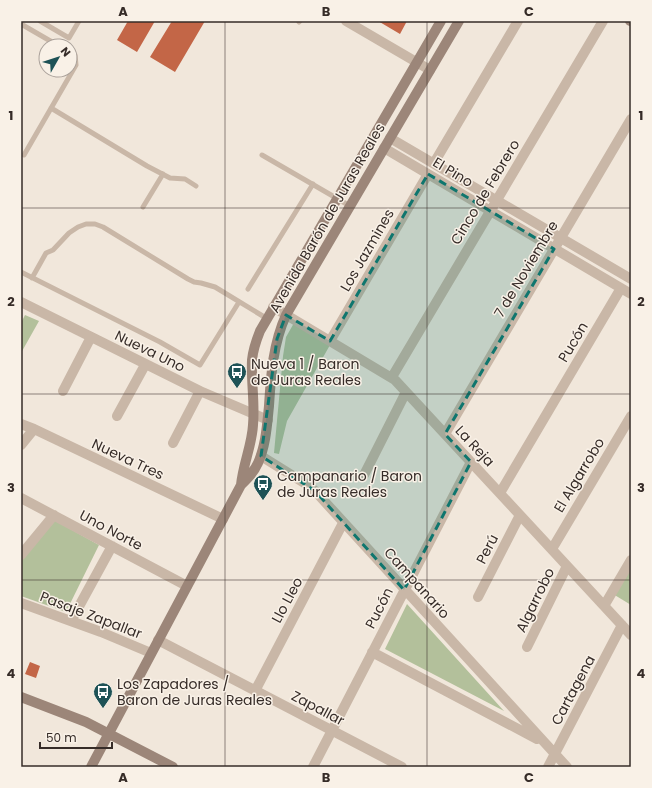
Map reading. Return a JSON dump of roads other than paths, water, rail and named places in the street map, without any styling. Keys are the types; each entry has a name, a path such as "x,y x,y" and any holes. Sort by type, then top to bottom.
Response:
{"street":[{"path":"346,21 430,70"},
{"name":"Avenida Barón de Juras Reales","path":"241,485 243,468 252,437 254,414 252,360 254,345 266,318 441,21"},
{"name":"Avenida Barón de Juras Reales","path":"91,767 241,485 254,471 261,456 268,420 275,349 281,325 459,21"},
{"path":"434,163 518,21"},
{"name":"Cinco de Febrero","path":"392,377 603,21"},
{"name":"7 de Noviembre","path":"445,434 631,119"},
{"name":"El Pino","path":"390,138 631,279"},
{"name":"El Pino","path":"384,148 631,294"},
{"name":"Los Jazmines","path":"330,341 428,174"},
{"name":"Pucón","path":"500,493 621,288"},
{"name":"Nueva Uno","path":"22,304 200,391 268,420"},
{"name":"La Reja","path":"273,307 392,377 631,634"},
{"path":"63,391 91,337"},
{"path":"117,416 146,365"},
{"path":"173,443 200,391"},
{"path":"364,475 406,392"},
{"name":"El Algarrobo","path":"552,549 631,416"},
{"name":"Nueva Tres","path":"21,424 223,519"},
{"path":"21,445 34,429"},
{"name":"Campanario","path":"261,456 310,487 567,767"},
{"name":"Pucón","path":"312,767 471,462"},
{"name":"Uno Norte","path":"21,498 187,586"},
{"path":"21,555 54,515"},
{"name":"Perú","path":"478,597 520,515"},
{"name":"Llo Lleo","path":"255,691 344,523"},
{"path":"71,621 112,546"},
{"path":"604,606 631,560"},
{"name":"Algarrobo","path":"527,647 567,566"},
{"name":"Pasaje Zapallar","path":"21,603 152,653"},
{"name":"Cartagena","path":"548,767 622,625"},
{"name":"Zapallar","path":"158,640 402,767"},
{"name":"Campanario","path":"372,652 543,742"},
{"path":"21,697 68,714 109,733 174,767"}],"lane":[{"path":"40,21 69,38 79,21"},
{"path":"21,24 45,38"},
{"path":"24,155 68,78"},
{"path":"51,108 147,166 170,178 185,179 196,186"},
{"path":"262,155 350,206"},
{"path":"143,207 163,174"},
{"path":"248,290 312,184"},
{"path":"32,278 46,253 53,250 69,233 86,224 95,224 103,227 188,279 215,287 266,318"},
{"path":"21,272 160,342 200,365 239,302"}],"place":[{"name":"Nueva 1 / Baron de Juras Reales","path":"237,389"},
{"name":"Campanario / Baron de Juras Reales","path":"263,501"},
{"name":"Los Zapadores / Baron de Juras Reales","path":"103,709"}]}
